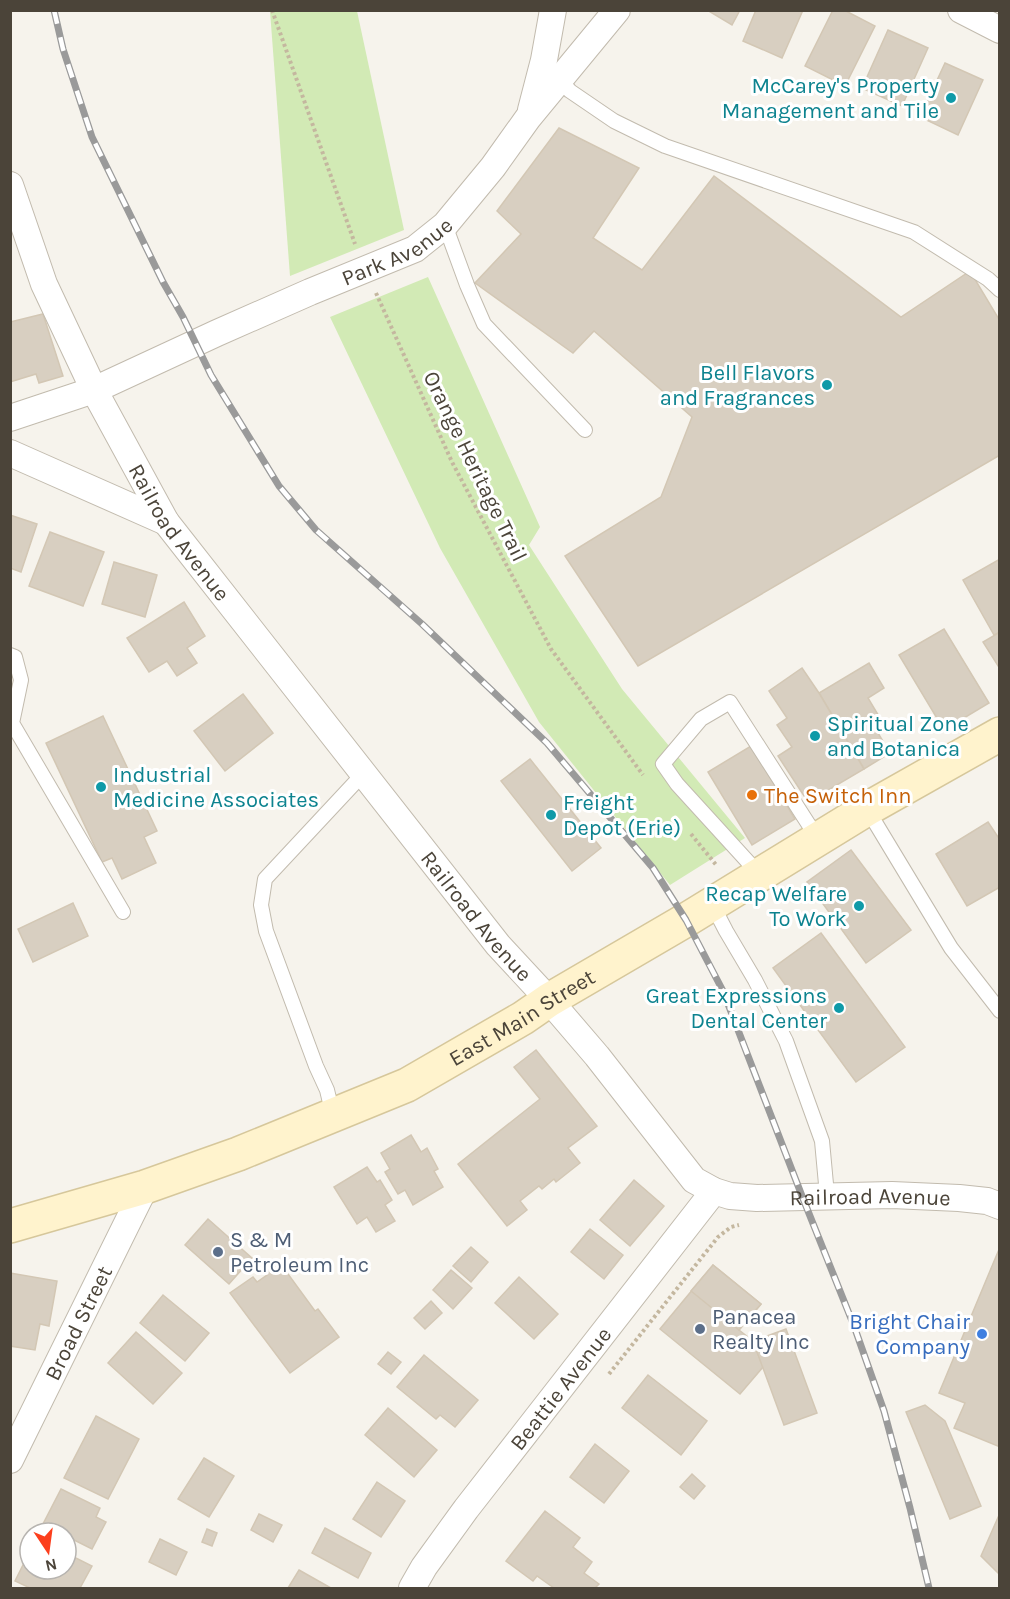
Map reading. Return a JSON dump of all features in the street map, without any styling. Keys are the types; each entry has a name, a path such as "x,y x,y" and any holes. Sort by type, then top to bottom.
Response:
{"main road":[{"name":"East Main Street","path":"10,1226 145,1187 238,1154 407,1086 524,1018 549,1000 867,809 999,734"}],"street":[{"path":"528,118 544,60 553,10"},
{"name":"Park Avenue","path":"10,418 94,390 217,333 415,249 445,225 493,167 528,118 617,10"},
{"path":"961,10 999,30"},
{"name":"Railroad Avenue","path":"10,185 44,284 94,390 166,522 498,945 597,1056 694,1180 729,1196 757,1198 892,1195 958,1198 999,1206"},
{"path":"10,453 166,522"},
{"name":"Broad Street","path":"10,1460 145,1187"},
{"name":"Beattie Avenue","path":"412,1588 424,1567 466,1509 714,1191"}],"lane":[{"path":"560,80 570,91 614,121 665,146 914,232 988,279 999,290"},
{"path":"445,225 484,324 585,430"},
{"path":"10,655 15,657 21,680 12,723 123,912"},
{"path":"818,839 730,702 701,719 663,764 677,784 736,889 726,931 755,980 786,1041 822,1141 827,1196"},
{"path":"333,1115 327,1090 266,931 261,905 265,879 363,774"},
{"path":"867,809 951,948 999,1011"}],"path":[{"name":"Orange Heritage Trail","path":"272,10 365,269 452,462 551,649 648,780"},
{"path":"690,833 736,889"},
{"path":"609,1374 718,1237 731,1227 742,1224"}],"green space":[{"path":"270,11 357,11 404,230 290,276"},
{"path":"428,277 540,527 529,545 622,689 745,838 670,885 539,722 440,548 330,317"}],"building":[{"path":"707,10 740,10 732,25"},
{"path":"756,10 803,10 782,58 743,41"},
{"path":"833,10 844,10 875,26 845,86 805,66"},
{"path":"888,30 928,48 902,106 862,88"},
{"name":"McCarey's Property Management and Tile","path":"945,63 983,80 958,135 920,117"},
{"name":"Bell Flavors and Fragrances","path":"559,128 639,168 593,238 642,270 714,176 901,317 970,271 1000,321 1000,455 638,666 565,556 661,497 692,417 594,331 573,353 475,283 521,234 497,211"},
{"path":"43,314 63,376 39,383 36,374 10,382 10,322"},
{"path":"10,515 37,524 21,572 10,568"},
{"path":"50,532 104,552 83,606 29,586"},
{"path":"1000,559 1000,632 994,635 963,580"},
{"path":"114,562 157,575 145,617 102,604"},
{"path":"184,602 205,636 187,648 197,663 177,676 167,661 149,672 127,638"},
{"path":"944,629 989,703 944,730 899,655"},
{"path":"1000,632 1000,669 983,642"},
{"path":"869,663 884,688 868,698 883,723 875,728 890,753 864,769 819,693"},
{"name":"Spiritual Zone and Botanica","path":"802,668 864,769 808,802 778,756 792,747 777,725 787,718 769,691"},
{"path":"243,694 273,733 225,771 194,731"},
{"name":"Industrial Medicine Associates","path":"103,716 157,831 144,837 156,863 122,879 112,858 102,862 46,743"},
{"name":"The Switch Inn","path":"751,746 795,819 752,845 708,772"},
{"name":"Freight Depot (Erie)","path":"530,759 601,848 572,871 501,781"},
{"path":"988,822 1000,840 1000,887 967,906 936,854"},
{"name":"Recap Welfare To Work","path":"851,850 911,930 866,963 807,882"},
{"path":"73,903 88,936 33,962 18,929"},
{"name":"Great Expressions Dental Center","path":"821,933 905,1047 856,1082 773,968"},
{"path":"536,1050 597,1126 568,1148 580,1163 556,1182 554,1179 542,1189 539,1186 520,1201 527,1210 507,1226 458,1164 540,1099 514,1067"},
{"path":"411,1135 421,1152 427,1148 438,1169 434,1171 443,1187 413,1205 405,1190 398,1194 385,1172 390,1169 381,1153"},
{"path":"367,1167 377,1182 380,1180 392,1200 385,1205 395,1221 376,1232 367,1217 357,1224 334,1187"},
{"path":"634,1180 664,1206 630,1246 600,1220"},
{"name":"S & M Petroleum Inc","path":"208,1219 252,1258 229,1284 185,1245"},
{"path":"590,1229 623,1255 604,1279 571,1252"},
{"path":"471,1247 488,1262 471,1282 453,1266"},
{"name":"Bright Chair Company","path":"1000,1247 1000,1447 954,1428 965,1403 939,1393"},
{"path":"268,1264 288,1267 288,1274 315,1311 318,1309 339,1337 290,1373 230,1293 253,1277 257,1282 267,1275"},
{"name":"Panacea Realty Inc","path":"713,1265 761,1304 739,1330 753,1341 763,1367 740,1394 660,1329"},
{"path":"713,1265 761,1304 739,1330 691,1291"},
{"path":"451,1270 472,1288 453,1309 433,1290"},
{"path":"10,1273 57,1281 49,1326 40,1324 35,1350 10,1346"},
{"path":"519,1277 558,1314 534,1339 495,1303"},
{"path":"163,1295 209,1333 185,1361 140,1323"},
{"path":"431,1301 442,1313 425,1329 414,1318"},
{"path":"786,1329 817,1413 784,1425 753,1341"},
{"path":"136,1332 182,1373 153,1404 108,1363"},
{"path":"388,1352 401,1362 391,1374 378,1364"},
{"path":"424,1355 478,1400 455,1427 440,1415 436,1419 397,1387"},
{"path":"648,1375 707,1421 681,1455 622,1408"},
{"path":"925,1405 945,1421 981,1506 950,1519 906,1412"},
{"path":"388,1408 437,1450 414,1477 365,1435"},
{"path":"96,1416 139,1439 108,1499 64,1478"},
{"path":"595,1444 629,1471 604,1503 570,1477"},
{"path":"204,1458 234,1476 209,1517 178,1499"},
{"path":"692,1474 705,1486 694,1499 680,1487"},
{"path":"377,1482 405,1501 381,1537 353,1519"},
{"path":"61,1489 100,1508 96,1517 106,1522 92,1549 78,1542 78,1521 45,1521"},
{"path":"545,1511 580,1538 573,1547 592,1562 584,1573 599,1584 595,1588 554,1588 537,1576 533,1581 506,1561"},
{"path":"1000,1513 1000,1575 981,1556"},
{"path":"259,1514 282,1525 273,1542 251,1530"},
{"path":"325,1528 371,1553 358,1578 312,1553"},
{"path":"207,1529 217,1533 212,1546 202,1542"},
{"path":"160,1539 187,1552 176,1575 149,1562"},
{"path":"78,1559 92,1566 80,1588 30,1588 15,1581 18,1575 18,1581 78,1581"},
{"path":"299,1570 331,1588 288,1588"}],"railway":[{"path":"54,10 63,49 92,137 211,375 279,486 316,530 422,624 547,743 653,868 686,920 723,991 854,1326 884,1411 929,1588"}],"place":[{"name":"McCarey's Property Management and Tile","path":"951,98"},
{"name":"Bell Flavors and Fragrances","path":"827,385"},
{"name":"Spiritual Zone and Botanica","path":"815,736"},
{"name":"Industrial Medicine Associates","path":"101,787"},
{"name":"The Switch Inn","path":"752,795"},
{"name":"Freight Depot (Erie)","path":"551,815"},
{"name":"Recap Welfare To Work","path":"859,906"},
{"name":"Great Expressions Dental Center","path":"839,1008"},
{"name":"S & M Petroleum Inc","path":"218,1252"},
{"name":"Panacea Realty Inc","path":"700,1329"},
{"name":"Bright Chair Company","path":"982,1334"}]}
